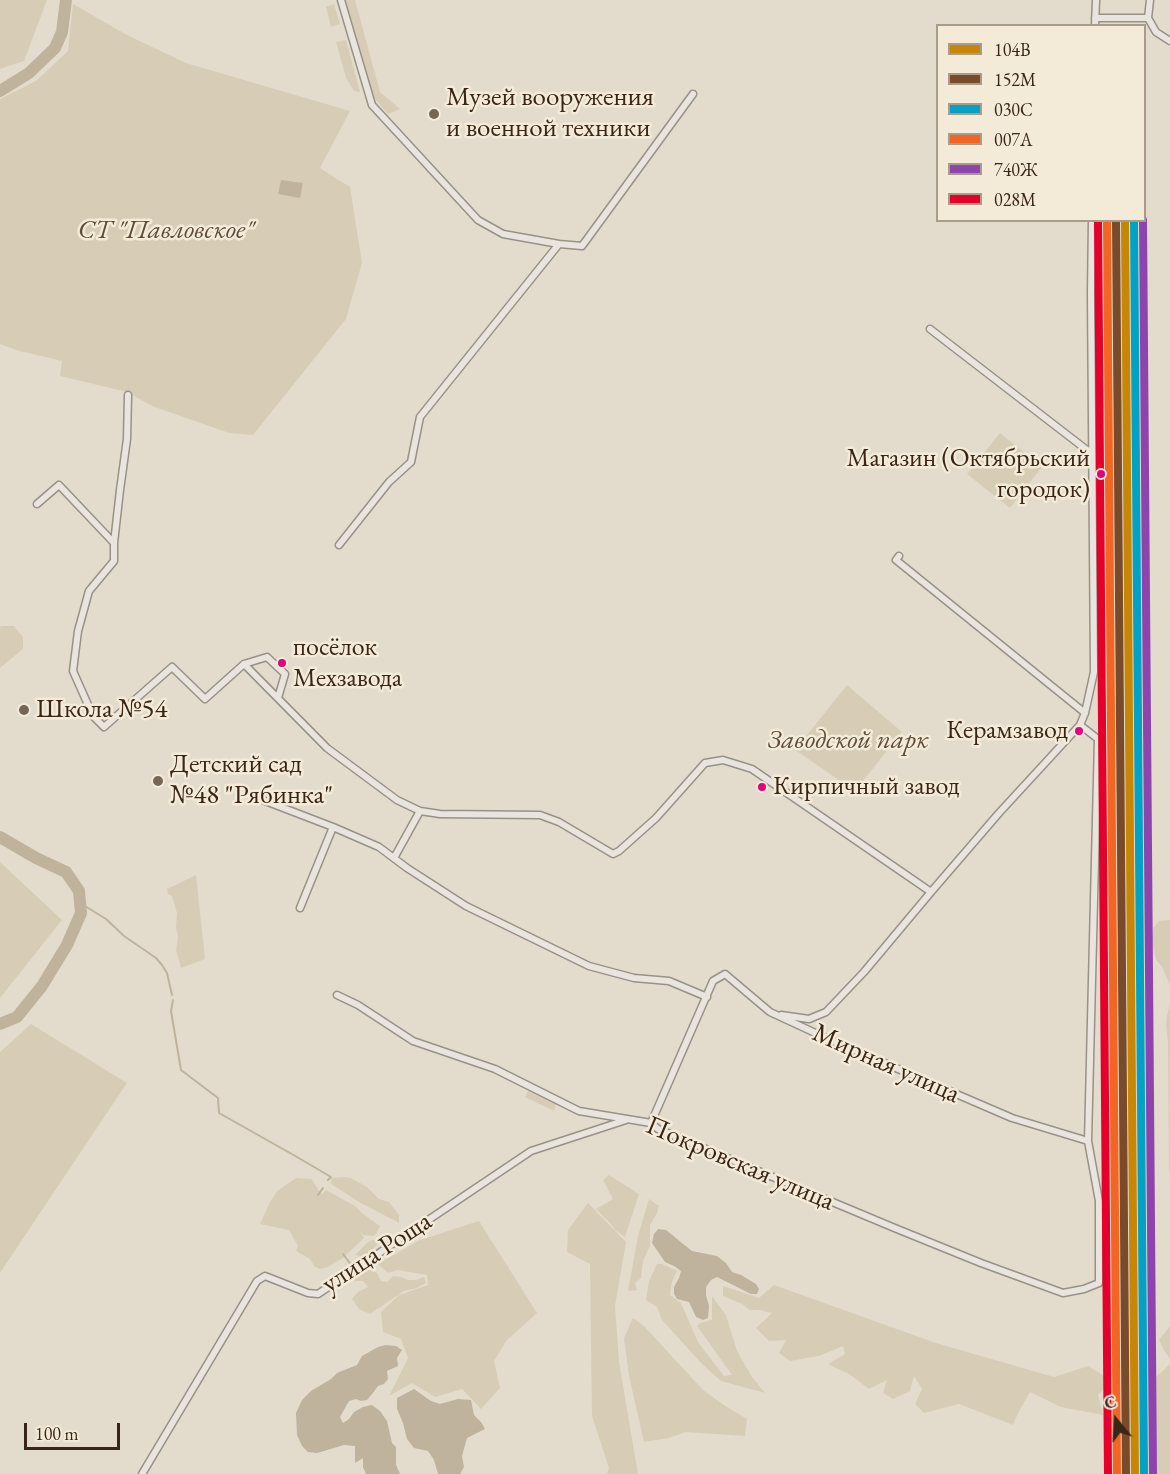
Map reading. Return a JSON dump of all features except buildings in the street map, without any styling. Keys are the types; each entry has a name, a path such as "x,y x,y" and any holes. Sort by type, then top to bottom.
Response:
{"street":[{"path":"340,0 372,105 478,220 503,234 582,246 693,94"},
{"path":"1096,0 1095,22 1148,18"},
{"path":"1150,0 1148,18 1156,32 1170,41"},
{"path":"775,1014 809,1019 826,1012 864,972 999,813 1080,725 1085,713 1094,672 1092,222"},
{"path":"339,545 389,482 411,462 420,417 559,244"},
{"path":"930,329 1092,454"},
{"path":"128,394 128,439 120,490 114,561 89,591 78,631 73,671 93,716 104,727 172,667 205,699 244,664 267,657 285,674 278,698"},
{"path":"37,504 59,485 114,543"},
{"path":"899,556 896,560 1085,713"},
{"path":"244,664 327,748 397,800 420,811 440,814 540,815 559,822 614,854 656,818 705,763 723,760 752,769 931,892"},
{"path":"1080,725 1098,739 1088,1141"},
{"path":"260,799 379,847 466,906 589,966 634,978 669,981 707,997"},
{"path":"394,858 420,811"},
{"path":"300,908 333,827"},
{"name":"Мирная улица","path":"651,1123 713,981 725,974 770,1012 824,1037 1012,1119 1088,1141"},
{"name":"Покровская улица","path":"337,995 358,1005 413,1041 495,1069 579,1111 651,1123 658,1129 897,1230 1063,1293 1099,1283 1100,1201 1088,1141"},
{"name":"улица Роща","path":"142,1474 257,1281 265,1276 308,1293 318,1294 531,1151 630,1118"}],"green space":[{"path":"0,0 47,0 24,61 0,69"},
{"path":"345,0 355,0 380,92 400,109 388,114 373,97"},
{"name":"СТ \"Павловское\"","path":"73,4 127,35 186,63 350,111 320,168 350,187 362,263 346,319 253,435 229,433 152,406 127,392 60,376 62,361 0,344 0,99 36,81 68,51"},
{"path":"334,4 340,24 331,27 326,7"},
{"path":"346,40 360,92 354,91 346,78 336,42"},
{"path":"1000,433 1042,467 1010,508 967,474"},
{"path":"1,626 14,626 23,637 23,649 0,668 0,628"},
{"name":"Заводской парк","path":"847,685 902,732 855,791 795,750"},
{"path":"0,862 62,920 0,998"},
{"path":"196,875 205,959 181,968 176,950 177,913 172,896 168,894 167,889"},
{"path":"1170,920 1170,985 1154,953 1152,937 1153,928 1159,921"},
{"path":"1170,1004 1170,1178 1166,1025"},
{"path":"31,1024 127,1083 0,1273 0,1052"},
{"path":"528,1091 556,1104 554,1111 525,1097"},
{"path":"609,1175 639,1194 625,1237 615,1230 596,1209 613,1199 603,1180"},
{"path":"296,1178 312,1179 320,1193 326,1190 355,1206 380,1226 376,1234 363,1235 359,1230 364,1238 343,1258 328,1267 320,1269 315,1267 310,1259 296,1251 298,1246 289,1230 260,1224 277,1191"},
{"path":"332,1178 351,1178 367,1187 379,1199 389,1202 399,1215 399,1223 331,1184"},
{"path":"649,1199 659,1206 650,1225 650,1246 643,1261 641,1278 635,1283 637,1290 628,1291 638,1236"},
{"path":"588,1203 626,1242 615,1306 619,1362 638,1474 607,1474 609,1468 592,1416 590,1264 567,1252 568,1230"},
{"path":"479,1221 537,1313 507,1340 494,1361 500,1388 481,1409 462,1389 435,1397 412,1383 389,1396 408,1358 401,1339 383,1332 381,1312 399,1295 428,1285 427,1275 398,1270 388,1273 378,1264 420,1240"},
{"path":"376,1240 378,1244 367,1255 355,1255 367,1243"},
{"path":"657,1264 677,1271 670,1295 681,1303 698,1342 724,1376 732,1375 697,1326 712,1320 712,1296 726,1315 737,1351 752,1377 765,1393 721,1381 702,1364 662,1320 657,1307 646,1300 649,1281"},
{"path":"365,1268 377,1273 381,1281 387,1282 393,1276 408,1280 424,1277 426,1283 404,1291 370,1314 359,1309 352,1299 358,1292 368,1287 363,1281 354,1281"},
{"path":"774,1285 936,1343 1054,1377 1088,1366 1112,1381 1098,1395 1103,1415 1061,1407 1030,1392 1013,1425 959,1404 924,1413 915,1404 922,1389 914,1376 910,1391 893,1399 883,1393 887,1380 869,1389 849,1374 828,1364 845,1354 843,1346 819,1356 790,1361 779,1353 786,1340 769,1341 756,1328 772,1313 750,1310 723,1296 723,1286 759,1298"},
{"path":"633,1318 644,1326 703,1390 747,1419 745,1436 686,1432 669,1438 644,1442 629,1376 624,1338"},
{"path":"1170,1326 1170,1359 1159,1340"},
{"path":"1170,1364 1170,1474 1155,1474 1153,1380"}],"shaded area":[{"path":"281,180 303,183 300,198 278,194"},
{"path":"658,1229 666,1230 692,1251 717,1256 732,1272 756,1284 759,1289 757,1294 751,1294 717,1277 711,1280 706,1287 708,1318 703,1320 696,1317 689,1302 677,1299 674,1294 674,1287 681,1271 665,1262 652,1243"},
{"path":"386,1345 396,1346 402,1350 397,1358 398,1366 387,1371 388,1379 384,1384 378,1386 367,1400 349,1401 340,1417 343,1423 354,1412 372,1405 380,1411 387,1421 392,1443 396,1447 396,1465 400,1474 366,1474 363,1458 355,1463 355,1446 344,1445 317,1453 308,1452 297,1435 296,1413 302,1400 337,1373 357,1365 362,1356"},
{"path":"414,1389 431,1401 440,1404 458,1399 471,1400 474,1415 485,1429 467,1438 462,1456 464,1467 460,1474 438,1474 434,1460 428,1451 414,1448 407,1439 397,1409 397,1398"}],"waterway":[{"path":"0,91 29,73 55,48 62,32 66,0"},
{"path":"0,837 66,872 79,891 81,913 67,945 42,986 17,1017 0,1024"},
{"path":"80,903 106,919 124,936 156,958 167,973 172,995"},
{"path":"173,1000 171,1011 181,1070 218,1098 219,1113 331,1177 328,1180"},
{"path":"318,1195 323,1188"},
{"path":"343,1254 352,1266"}],"transit line":[{"name":"028М","path":"1098,222 1108,1474"},
{"name":"007А","path":"1107,222 1117,1474"},
{"name":"152М","path":"1116,222 1126,1474"},
{"name":"104В","path":"1125,222 1135,1474"},
{"name":"030C","path":"1134,222 1144,1474"},
{"name":"740Ж","path":"1143,222 1153,1474"}],"place":[{"name":"Музей вооружения и военной техники","path":"434,114"},
{"name":"Магазин (Октябрьский городок)","path":"1101,474"},
{"name":"посёлок Мехзавода","path":"282,663"},
{"name":"Школа №54","path":"24,710"},
{"name":"Керамзавод","path":"1079,731"},
{"name":"Детский сад №48 \"Рябинка\"","path":"158,781"},
{"name":"Кирпичный завод","path":"762,787"}]}
